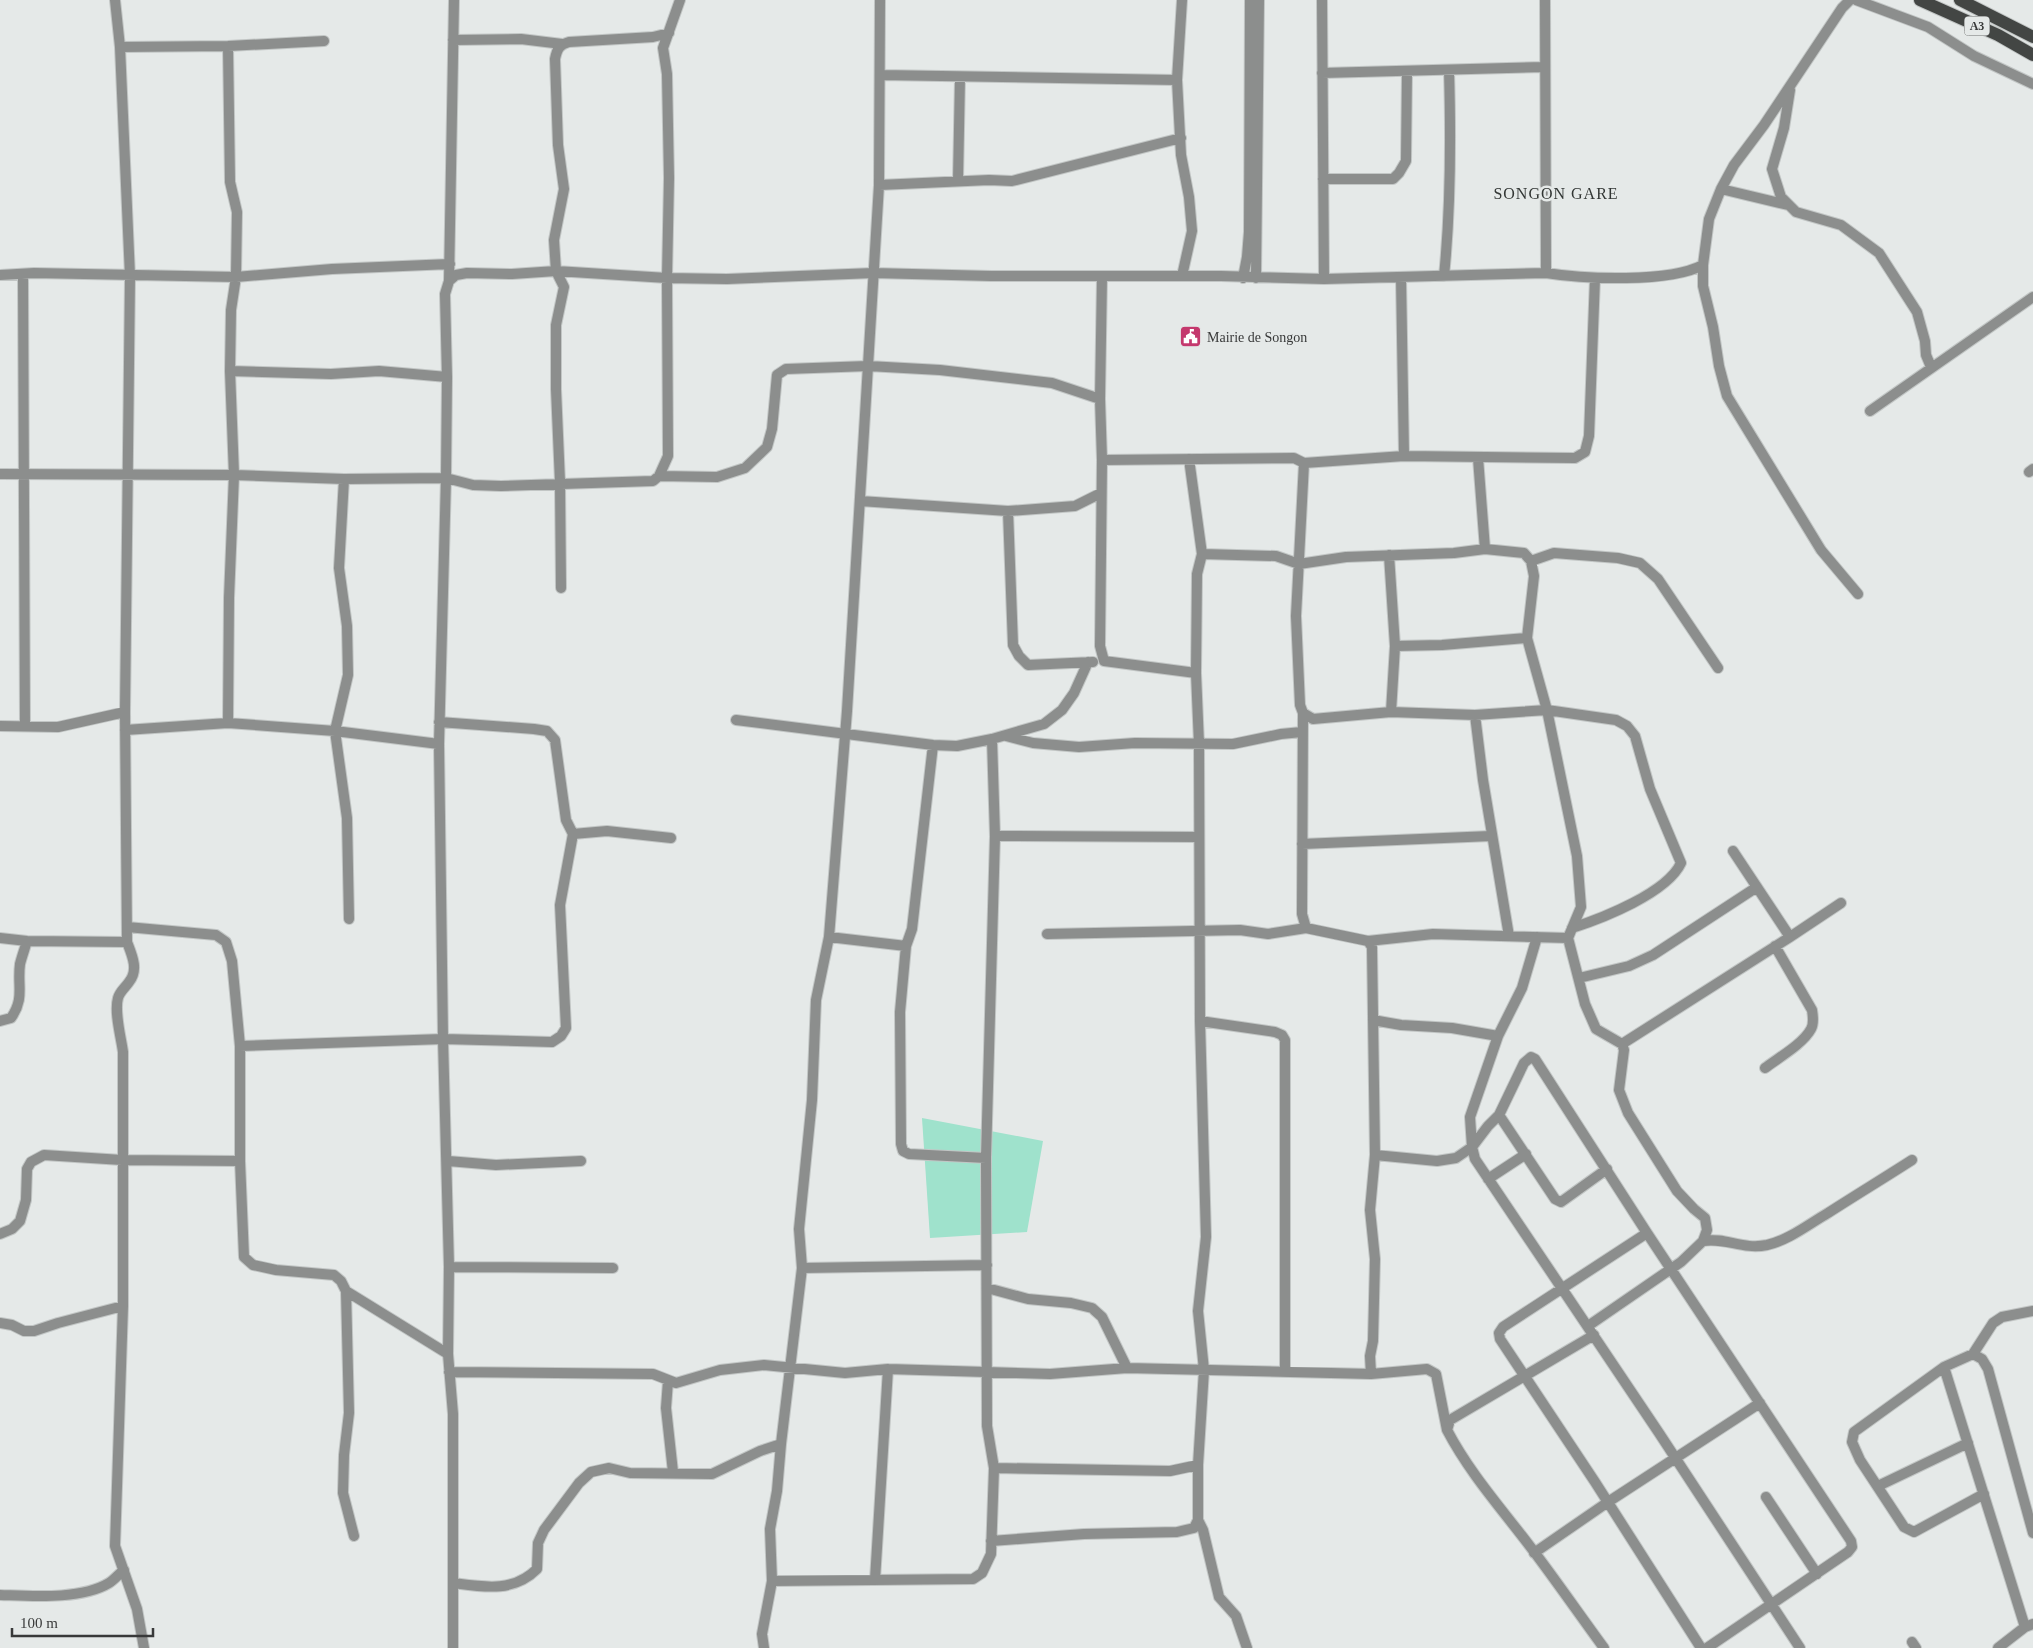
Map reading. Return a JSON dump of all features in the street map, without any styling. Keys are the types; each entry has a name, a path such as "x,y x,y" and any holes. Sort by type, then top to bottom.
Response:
{"main road":[{"name":"A3","path":"1922,0 1998,35 2033,55"},
{"name":"A3","path":"1960,0 2033,37"}],"street":[{"path":"115,0 120,47 130,276 125,730 127,942 135,961 134,972 130,982 123,988 118,999 118,1022 123,1052 123,1306 115,1546 137,1609 144,1648"},
{"path":"452,1648 453,1414 448,1354 448,1162 443,1039 439,722 446,478 447,377 445,294 450,281 454,0"},
{"path":"0,474 234,475 344,479 446,478 473,485 531,486 560,482 653,481 659,476 668,456 667,278 669,178 667,74 663,48 680,0"},
{"path":"764,1648 762,1634 772,1581 770,1529 777,1491 780,1444 802,1268 799,1229 812,1100 816,1000 829,937 845,733 879,186 880,0"},
{"path":"1182,0 1177,80 1181,155 1189,197 1192,232 1182,276"},
{"path":"1243,278 1247,257 1248,232 1250,0"},
{"path":"1256,278 1259,0"},
{"path":"1322,0 1324,279"},
{"path":"1545,0 1546,273"},
{"path":"1850,0 1842,8 1819,45 1803,64 1790,86 1734,165 1721,188 1709,219 1703,265 1703,286 1714,328 1719,366 1726,396 1821,550 1858,594"},
{"path":"1856,0 1928,27 1974,56 2033,84"},
{"path":"453,40 522,39 562,44 653,37 669,33"},
{"path":"120,47 228,46 324,41"},
{"path":"561,588 556,326 564,287 556,271 554,240 564,189 558,145 555,58 557,50 562,44"},
{"path":"228,46 230,182 237,212 236,277 231,310 230,370 234,475 229,598 228,723"},
{"path":"1322,73 1544,67"},
{"path":"1444,276 1449,231 1451,155 1450,70"},
{"path":"1323,179 1393,179 1399,173 1406,161 1407,71"},
{"path":"880,75 1177,80"},
{"path":"958,181 960,77"},
{"path":"1790,86 1784,128 1772,169 1781,197 1796,212 1841,225 1879,253 1917,312 1925,341 1926,355 1931,367"},
{"path":"879,186 958,181 1012,181 1181,138"},
{"path":"1721,188 1788,205"},
{"path":"0,275 34,273 236,277 332,269 450,264"},
{"path":"450,281 456,275 467,272 512,274 556,271 667,278 727,279 873,273 1324,279 1546,273 1575,278 1595,278 1659,276 1694,270 1703,265"},
{"path":"22,274 25,726"},
{"path":"1102,276 1100,646 1104,661"},
{"path":"1401,278 1404,456"},
{"path":"1102,460 1294,458 1304,463 1404,456 1575,458 1585,452 1589,436 1595,278"},
{"path":"1870,411 2033,297"},
{"path":"659,476 717,477 745,468 767,446 772,429 777,376 786,369 868,366 940,370 1052,383 1100,399"},
{"path":"230,370 331,374 379,371 447,377"},
{"path":"1478,458 1485,548"},
{"path":"991,1541 1084,1534 1177,1532 1194,1528 1198,1520 1198,1465 1204,1370 1198,1311 1206,1237 1200,1021 1199,744 1196,673 1197,574 1202,554 1190,459"},
{"path":"1304,463 1296,625 1300,704 1303,713 1302,914 1306,928"},
{"path":"344,479 339,568 347,626 348,675 335,730 346,818 349,919"},
{"path":"860,501 1008,511 1075,506 1101,493"},
{"path":"1008,511 1013,645 1019,656 1028,665 1104,661 1196,673"},
{"path":"1202,554 1276,556 1299,564 1346,557 1454,553 1485,548 1524,553 1531,561 1534,576 1526,638 1547,710 1577,856 1581,907 1570,933 1585,1004 1596,1029 1622,1044 1624,1050 1619,1090 1628,1113 1677,1191 1705,1218 1707,1230 1703,1241 1673,1270 1588,1326"},
{"path":"1531,561 1554,553 1618,558 1640,563 1658,579 1718,668"},
{"path":"1389,555 1395,646 1391,712"},
{"path":"1395,646 1442,645 1526,638"},
{"path":"736,720 933,745 957,746 1005,736 1044,724 1062,710 1074,693 1088,662"},
{"path":"1047,934 1240,930 1268,934 1306,928 1368,942 1433,934 1537,937 1570,933 1608,916 1655,890 1677,872 1681,863 1650,788 1635,736 1627,726 1616,720 1547,710 1476,715 1391,712 1313,719 1303,713"},
{"path":"0,726 58,728 125,712"},
{"path":"1476,715 1491,836 1509,936"},
{"path":"240,1046 443,1039 552,1042 561,1036 566,1028 560,905 573,834 566,820 555,740 547,731 439,722"},
{"path":"125,730 228,723 335,730 439,744"},
{"path":"1005,736 1033,743 1079,747 1134,743 1234,744 1281,734 1302,732"},
{"path":"772,1581 973,1579 982,1573 991,1554 994,1468 987,1426 986,1158 995,836 992,739"},
{"path":"933,745 912,928 906,946 900,1012 901,1144 903,1151 909,1154 986,1158"},
{"path":"573,834 607,831 671,838"},
{"path":"995,836 1199,837"},
{"path":"1302,844 1491,836"},
{"path":"1733,851 1790,937"},
{"path":"1579,978 1629,966 1653,955 1757,887"},
{"path":"1622,1044 1841,903"},
{"path":"127,927 216,935 226,942 232,961 240,1046 240,1161 244,1257 253,1265 276,1270 334,1274 341,1281 346,1291 349,1413 344,1455 343,1494 354,1536"},
{"path":"829,937 906,946"},
{"path":"1537,937 1522,988 1498,1036 1470,1117 1472,1147 1475,1159 1676,1458 1800,1648"},
{"path":"0,938 27,941 127,942"},
{"path":"0,1021 11,1018 18,1009 21,990 20,965 27,941"},
{"path":"1368,942 1372,947 1375,1155 1370,1210 1375,1259 1373,1341 1370,1356 1371,1374"},
{"path":"1765,1068 1797,1044 1811,1029 1813,1019 1812,1010 1775,946"},
{"path":"1373,1020 1452,1028 1498,1036"},
{"path":"1200,1021 1275,1032 1282,1035 1285,1040 1285,1372"},
{"path":"1375,1155 1437,1161 1456,1158 1472,1147 1499,1115 1524,1063 1531,1057 1535,1059 1647,1233 1851,1541 1852,1547 1848,1552 1707,1648"},
{"path":"1499,1115 1555,1199 1561,1202 1607,1169"},
{"path":"1488,1179 1526,1154"},
{"path":"0,1234 12,1228 20,1221 26,1200 27,1169 31,1162 44,1155 122,1160 240,1161"},
{"path":"1703,1241 1717,1239 1734,1245 1753,1247 1768,1244 1798,1231 1912,1160"},
{"path":"448,1162 496,1166 581,1161"},
{"path":"1647,1233 1562,1287 1503,1327 1499,1333 1500,1339 1524,1377 1608,1502 1701,1648"},
{"path":"802,1268 986,1265"},
{"path":"449,1267 613,1268"},
{"path":"987,1288 1028,1299 1071,1303 1092,1308 1102,1317 1127,1368"},
{"path":"346,1291 448,1354"},
{"path":"0,1323 12,1325 24,1331 34,1332 58,1323 123,1306"},
{"path":"1984,1494 1914,1532 1904,1526 1860,1460 1852,1442 1854,1432 1944,1367 1972,1354 1993,1323 2002,1317 2033,1311"},
{"path":"1447,1430 1450,1420 1594,1335"},
{"path":"1972,1354 1982,1359 1988,1369 2033,1533"},
{"path":"449,1372 653,1374 676,1383 720,1370 764,1365 845,1373 888,1369 1050,1374 1127,1368 1371,1374 1427,1369 1436,1374 1447,1430 1460,1454 1604,1648"},
{"path":"1944,1367 1984,1494 2029,1625 1998,1648"},
{"path":"875,1580 888,1369"},
{"path":"668,1381 666,1408 673,1472"},
{"path":"1534,1553 1608,1502 1760,1403"},
{"path":"1878,1486 1968,1443"},
{"path":"452,1583 485,1587 513,1584 527,1579 537,1569 538,1542 544,1530 579,1482 591,1472 609,1468 630,1473 673,1472 712,1474 760,1451 780,1444"},
{"path":"994,1468 1170,1471 1198,1465"},
{"path":"1766,1497 1817,1574"},
{"path":"1198,1520 1203,1530 1219,1597 1236,1616 1247,1648"},
{"path":"0,1595 47,1596 80,1593 109,1584 124,1570"}],"green space":[{"path":"922,1118 1043,1141 1027,1232 930,1238"}],"place":[{"name":"Mairie de Songon","path":"1191,337"}],"district":[{"name":"SONGON GARE","path":"1556,193"}]}
